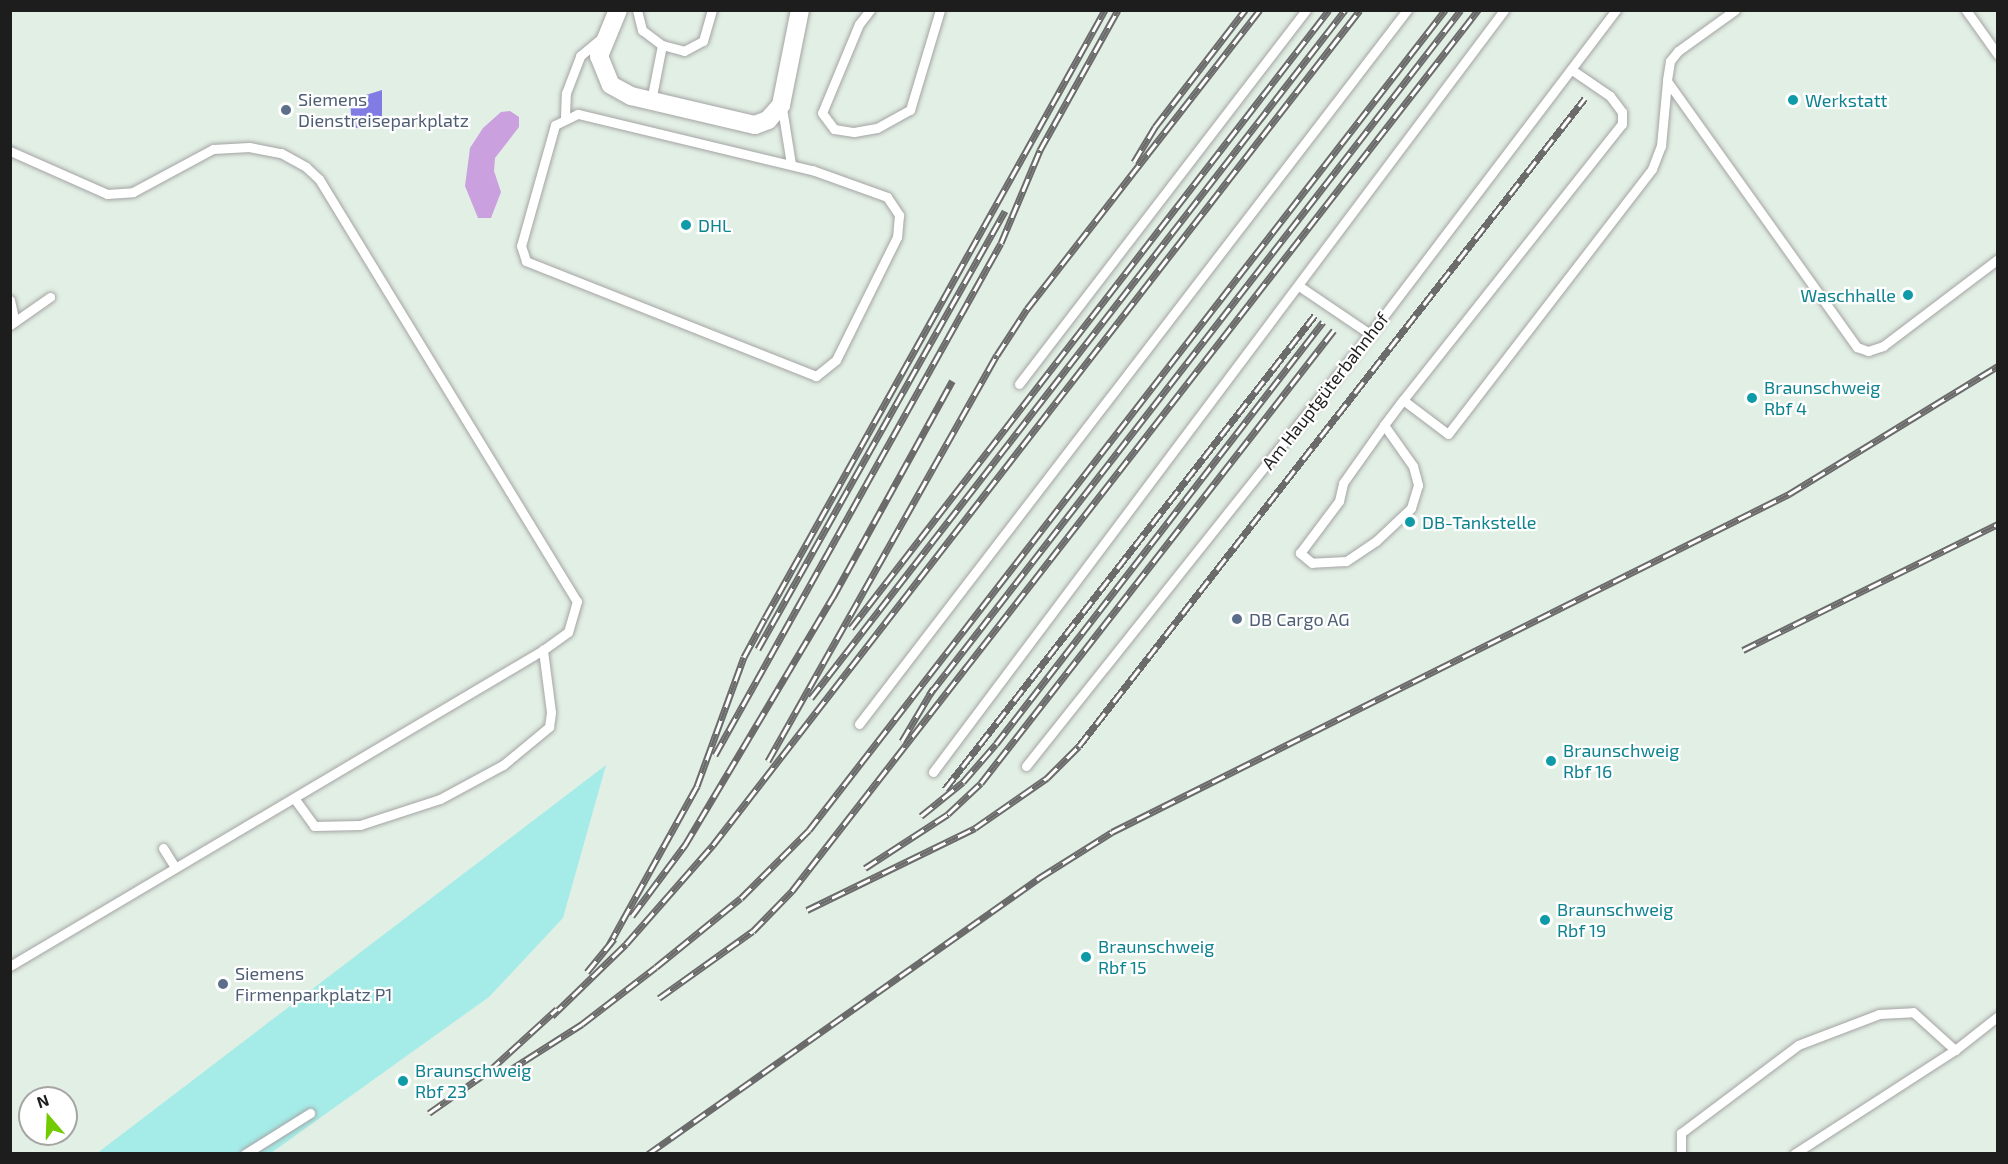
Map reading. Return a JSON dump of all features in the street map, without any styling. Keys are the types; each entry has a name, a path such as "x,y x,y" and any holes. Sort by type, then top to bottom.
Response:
{"street":[{"path":"618,10 605,36 599,56 611,86 620,92 651,101 755,124 768,120 781,105 800,10"}],"lane":[{"path":"636,10 642,30 662,45 684,51 703,41 712,10"},
{"path":"870,10 859,24 822,112 834,129 854,132 877,128 910,110 938,11"},
{"path":"1019,384 1306,10"},
{"path":"859,724 1407,10"},
{"path":"933,772 1504,10"},
{"name":"Am Hauptgüterbahnhof","path":"1026,766 1370,334 1617,10"},
{"path":"1403,400 1448,434 1652,169 1661,146 1671,61 1678,51 1735,10"},
{"path":"1966,10 1998,55"},
{"path":"565,117 566,93 580,56 605,36"},
{"path":"651,101 662,45"},
{"path":"1384,425 1413,466 1418,485 1411,508 1376,541 1346,561 1312,563 1300,553 1339,501 1343,483 1384,425 1403,400 1622,124 1622,112 1610,96 1572,70"},
{"path":"1667,81 1859,348 1870,351 1888,344 1998,259"},
{"path":"781,105 791,164"},
{"path":"594,115 791,164 875,190 887,197 899,215 890,254 836,360 816,376 526,261 521,246 555,125 565,117 594,115"},
{"path":"10,151 107,194 133,192 213,149 249,147 281,153 319,179 577,602 568,632 543,650 10,966"},
{"path":"1299,286 1370,334"},
{"path":"10,300 12,322 50,297"},
{"path":"294,798 314,826 360,825 440,799 503,765 549,727 551,712 543,650"},
{"path":"163,848 175,867"},
{"path":"1681,1154 1681,1133 1798,1045 1879,1014 1913,1012 1955,1050"},
{"path":"1794,1154 1955,1050 1998,1016"},
{"path":"245,1154 310,1113"}],"shaded area":[{"path":"382,90 382,127 352,128 350,100"},
{"path":"510,111 519,117 519,127 495,158 494,171 501,192 491,218 478,218 465,186 470,148 483,128 501,112"},
{"path":"606,765 563,918 489,997 271,1153 96,1154"}],"railway":[{"path":"609,945 697,786 744,657 1105,10"},
{"path":"715,755 1001,243 1040,150 1118,10"},
{"path":"1134,162 1155,127 1245,10"},
{"path":"768,761 997,355 1027,309 1260,10"},
{"path":"851,628 1329,10"},
{"path":"811,698 1345,10"},
{"path":"552,1016 626,944 713,845 1360,10"},
{"path":"502,1075 582,1024 656,967 741,898 809,830 1445,10"},
{"path":"929,695 1461,10"},
{"path":"659,998 753,931 792,891 1478,10"},
{"path":"807,910 975,828 1047,778 1079,746 1585,98"},
{"path":"758,649 1005,211"},
{"path":"945,789 1315,315"},
{"path":"921,816 963,782 996,744 1323,322"},
{"path":"865,868 948,814 981,783 1334,330"},
{"path":"648,1154 1039,878 1112,832 1789,494 1998,366"},
{"path":"632,916 685,845 833,597 952,381"},
{"path":"1743,650 1998,524"},
{"path":"902,741 933,689"},
{"path":"587,972 614,939"},
{"path":"429,1113 489,1071 557,1009"}],"place":[{"name":"Werkstatt","path":"1793,100"},
{"name":"Siemens Dienstreiseparkplatz","path":"286,110"},
{"name":"DHL","path":"686,225"},
{"name":"Waschhalle","path":"1908,295"},
{"name":"Braunschweig Rbf 4","path":"1752,398"},
{"name":"DB-Tankstelle","path":"1410,522"},
{"name":"DB Cargo AG","path":"1237,619"},
{"name":"Braunschweig Rbf 16","path":"1551,761"},
{"name":"Braunschweig Rbf 19","path":"1545,920"},
{"name":"Braunschweig Rbf 15","path":"1086,957"},
{"name":"Siemens Firmenparkplatz P1","path":"223,984"},
{"name":"Braunschweig Rbf 23","path":"403,1081"}]}
